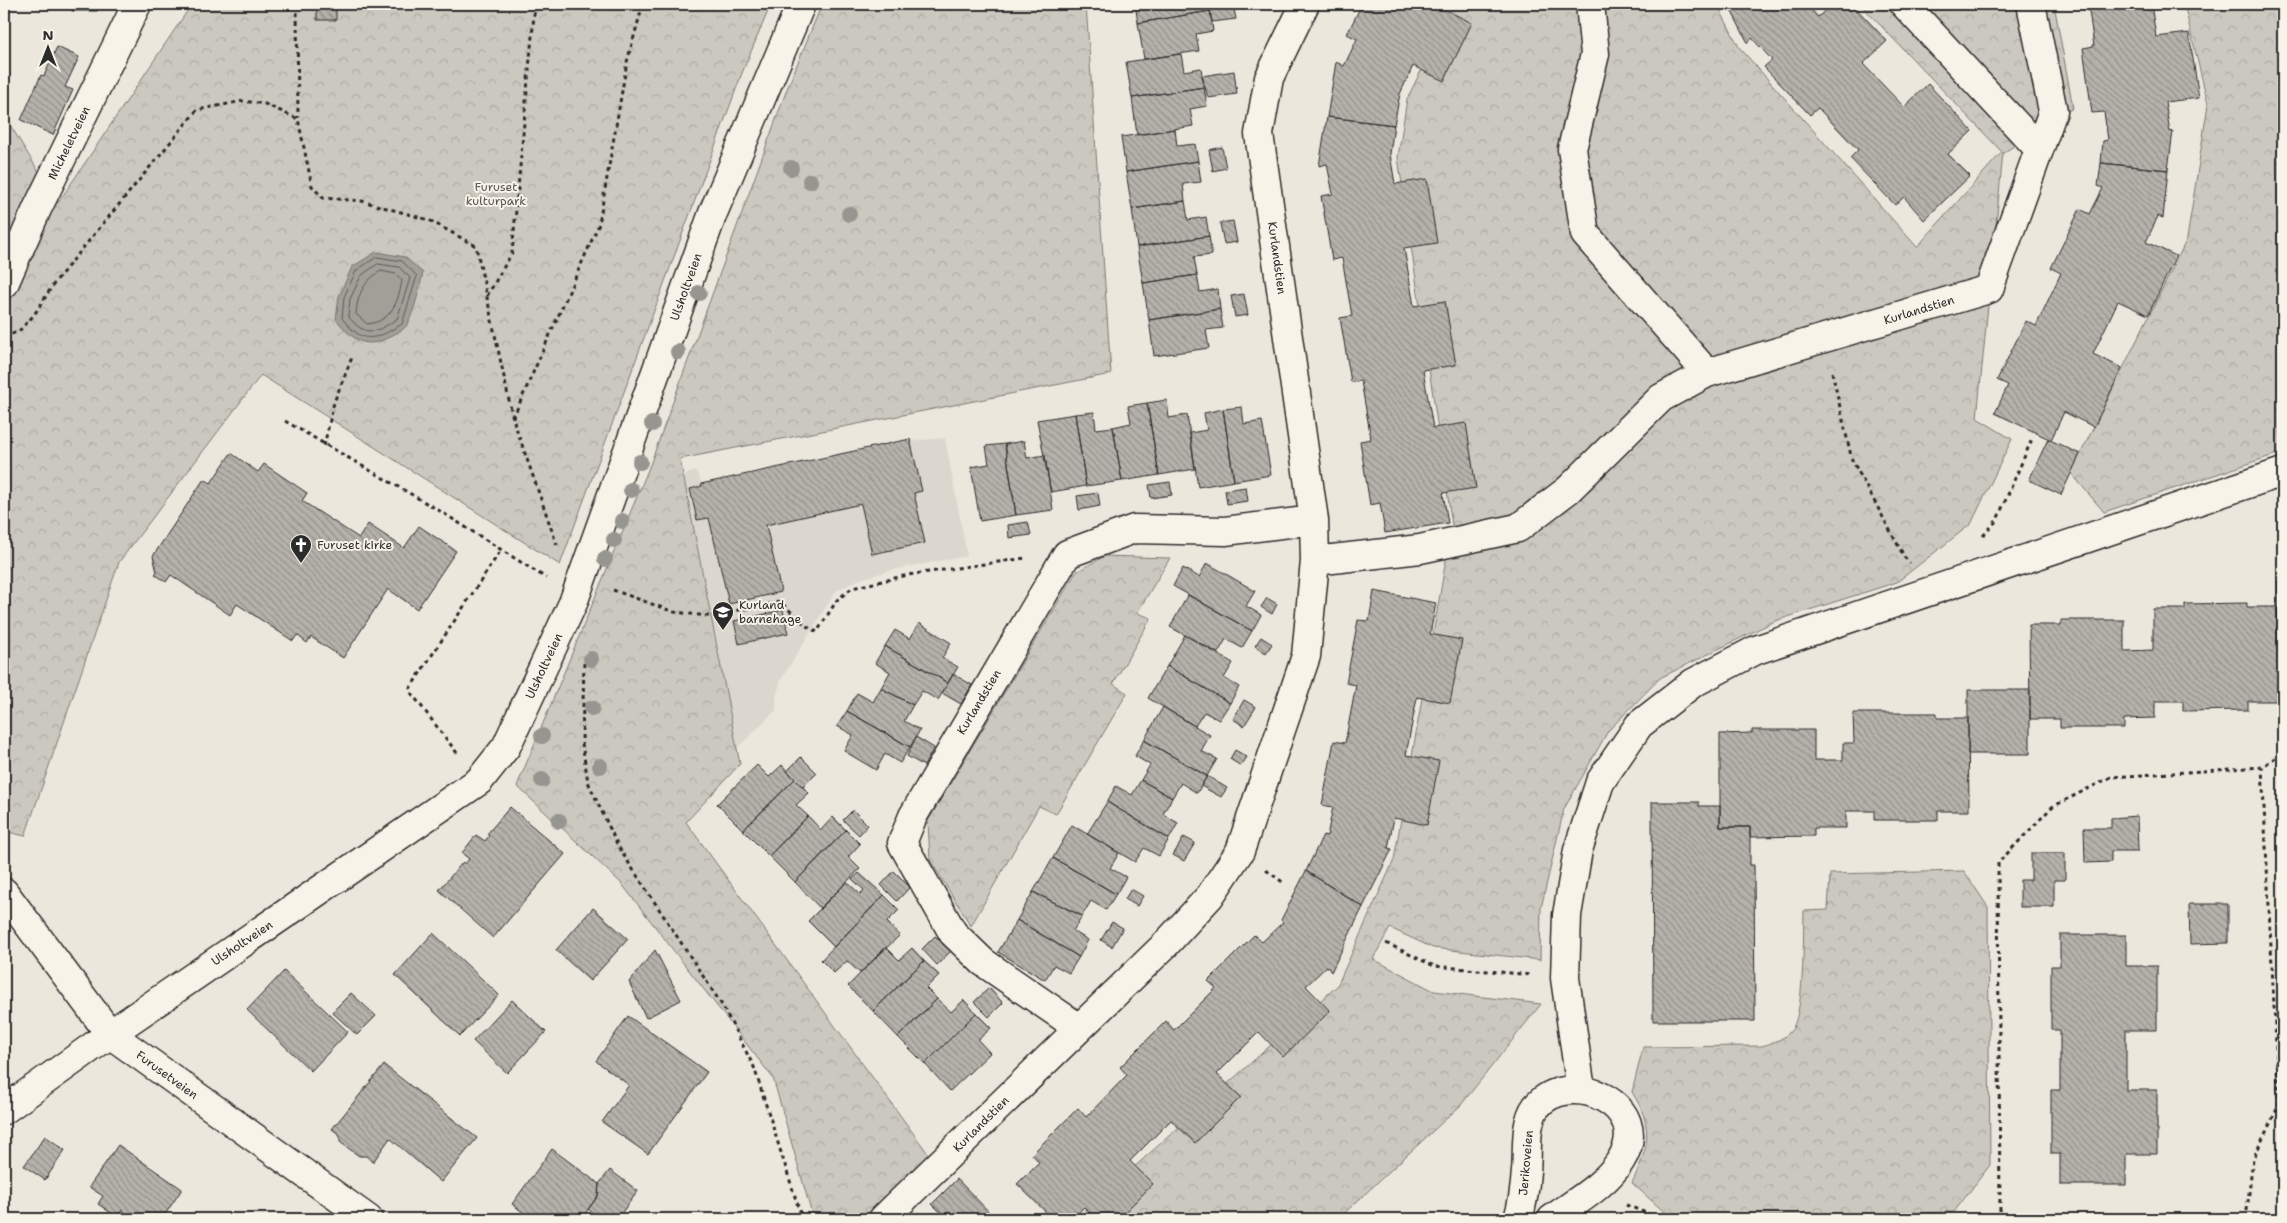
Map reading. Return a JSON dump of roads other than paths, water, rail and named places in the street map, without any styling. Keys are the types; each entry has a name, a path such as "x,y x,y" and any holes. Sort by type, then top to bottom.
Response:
{"street":[{"name":"Micheletveien","path":"4,284 37,209 137,4"},
{"name":"Ulsholtveien","path":"4,1110 110,1034 479,781 506,747 573,603 713,213 801,4"},
{"name":"Kurlandstien","path":"883,1219 1165,945 1210,896 1240,852 1306,656 1315,561 1314,520 1259,134 1270,78 1305,4"},
{"path":"1590,4 1596,54 1572,149 1585,234 1707,373"},
{"path":"1904,4 2040,149"},
{"name":"Kurlandstien","path":"1315,561 1420,549 1518,528 1568,490 1662,398 1707,373 1989,289 2053,111 2031,4"},
{"path":"1581,1090 1565,978 1567,915 1578,850 1600,782 1639,725 1693,683 1756,650 1939,590 2283,472"},
{"name":"Kurlandstien","path":"1079,1028 983,962 953,933 902,842 913,816 1066,554 1134,530 1225,531 1314,520"},
{"name":"Furusetveien","path":"4,892 110,1034 368,1219"},
{"name":"Jerikoveien","path":"1518,1219 1523,1202 1527,1132 1536,1108 1557,1093 1581,1090 1608,1098 1624,1114 1630,1133 1622,1159 1601,1182 1552,1219"}],"water":[{"path":"376,252 405,257 423,273 415,306 406,327 382,340 367,343 354,338 336,319 339,296 352,267"}],"place":[{"name":"Furuset kirke","path":"301,564"},
{"name":"Kurland barnehage","path":"723,631"}],"park label":[{"name":"Furuset kulturpark","path":"496,194"}]}
